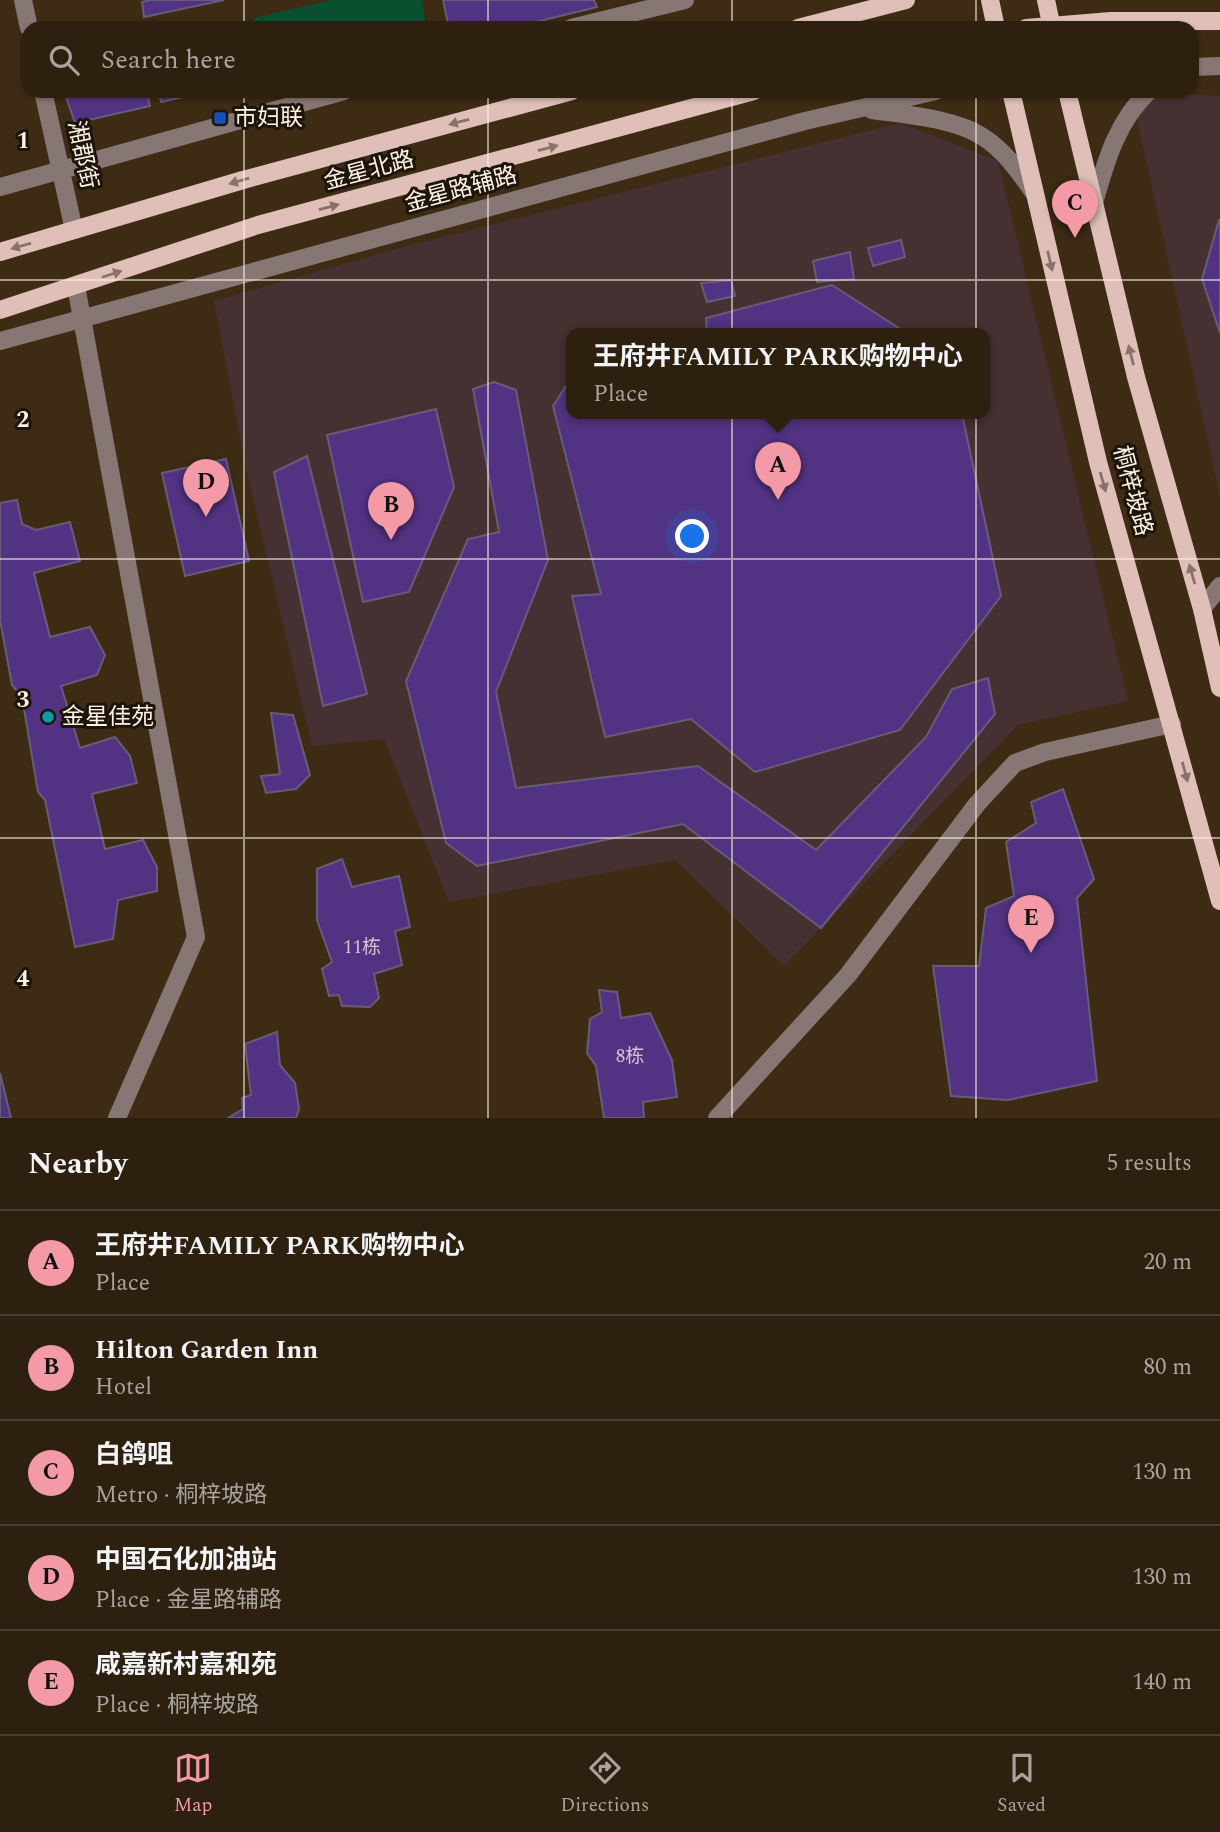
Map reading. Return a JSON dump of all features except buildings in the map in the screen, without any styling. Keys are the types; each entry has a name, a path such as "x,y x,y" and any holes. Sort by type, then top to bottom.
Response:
{"main road":[{"path":"825,21 906,0"},
{"path":"990,0 994,21"},
{"path":"1046,0 1051,21"},
{"path":"1199,22 1220,21"},
{"name":"金星北路","path":"0,252 243,180 546,98"},
{"name":"金星北路","path":"0,310 258,225 728,98"},
{"name":"桐梓坡路","path":"1013,98 1098,463 1220,901"},
{"name":"桐梓坡路","path":"1069,98 1136,377 1202,609 1220,688"}],"street":[{"path":"23,0 28,21"},
{"path":"599,21 685,0"},
{"path":"1199,67 1220,66"},
{"name":"湘郡街","path":"45,98 74,230"},
{"path":"0,187 319,98"},
{"name":"金星路辅路","path":"0,341 906,98"},
{"path":"1094,203 1112,142 1142,98"},
{"path":"862,108 933,119 982,136 1014,164 1034,193"},
{"path":"76,286 196,937 117,1118"},
{"path":"1202,609 1220,586"},
{"path":"717,1118 848,975 977,804 1015,762 1045,751 1172,724"}],"shaded area":[{"path":"1220,96 1220,496 1132,98"},
{"path":"900,123 998,161 1128,701 1018,725 784,966 675,860 449,902 384,739 312,746 246,469 214,301 399,248"}],"green space":[{"path":"331,0 422,0 425,21 255,21 254,18"}],"place":[{"name":"市妇联","path":"220,118"},
{"name":"白鸽咀","path":"1075,238"},
{"name":"王府井FAMILY PARK购物中心","path":"778,500"},
{"name":"中国石化加油站","path":"206,517"},
{"name":"Hilton Garden Inn","path":"391,540"},
{"name":"金星佳苑","path":"48,717"},
{"name":"咸嘉新村嘉和苑","path":"1031,953"}]}
